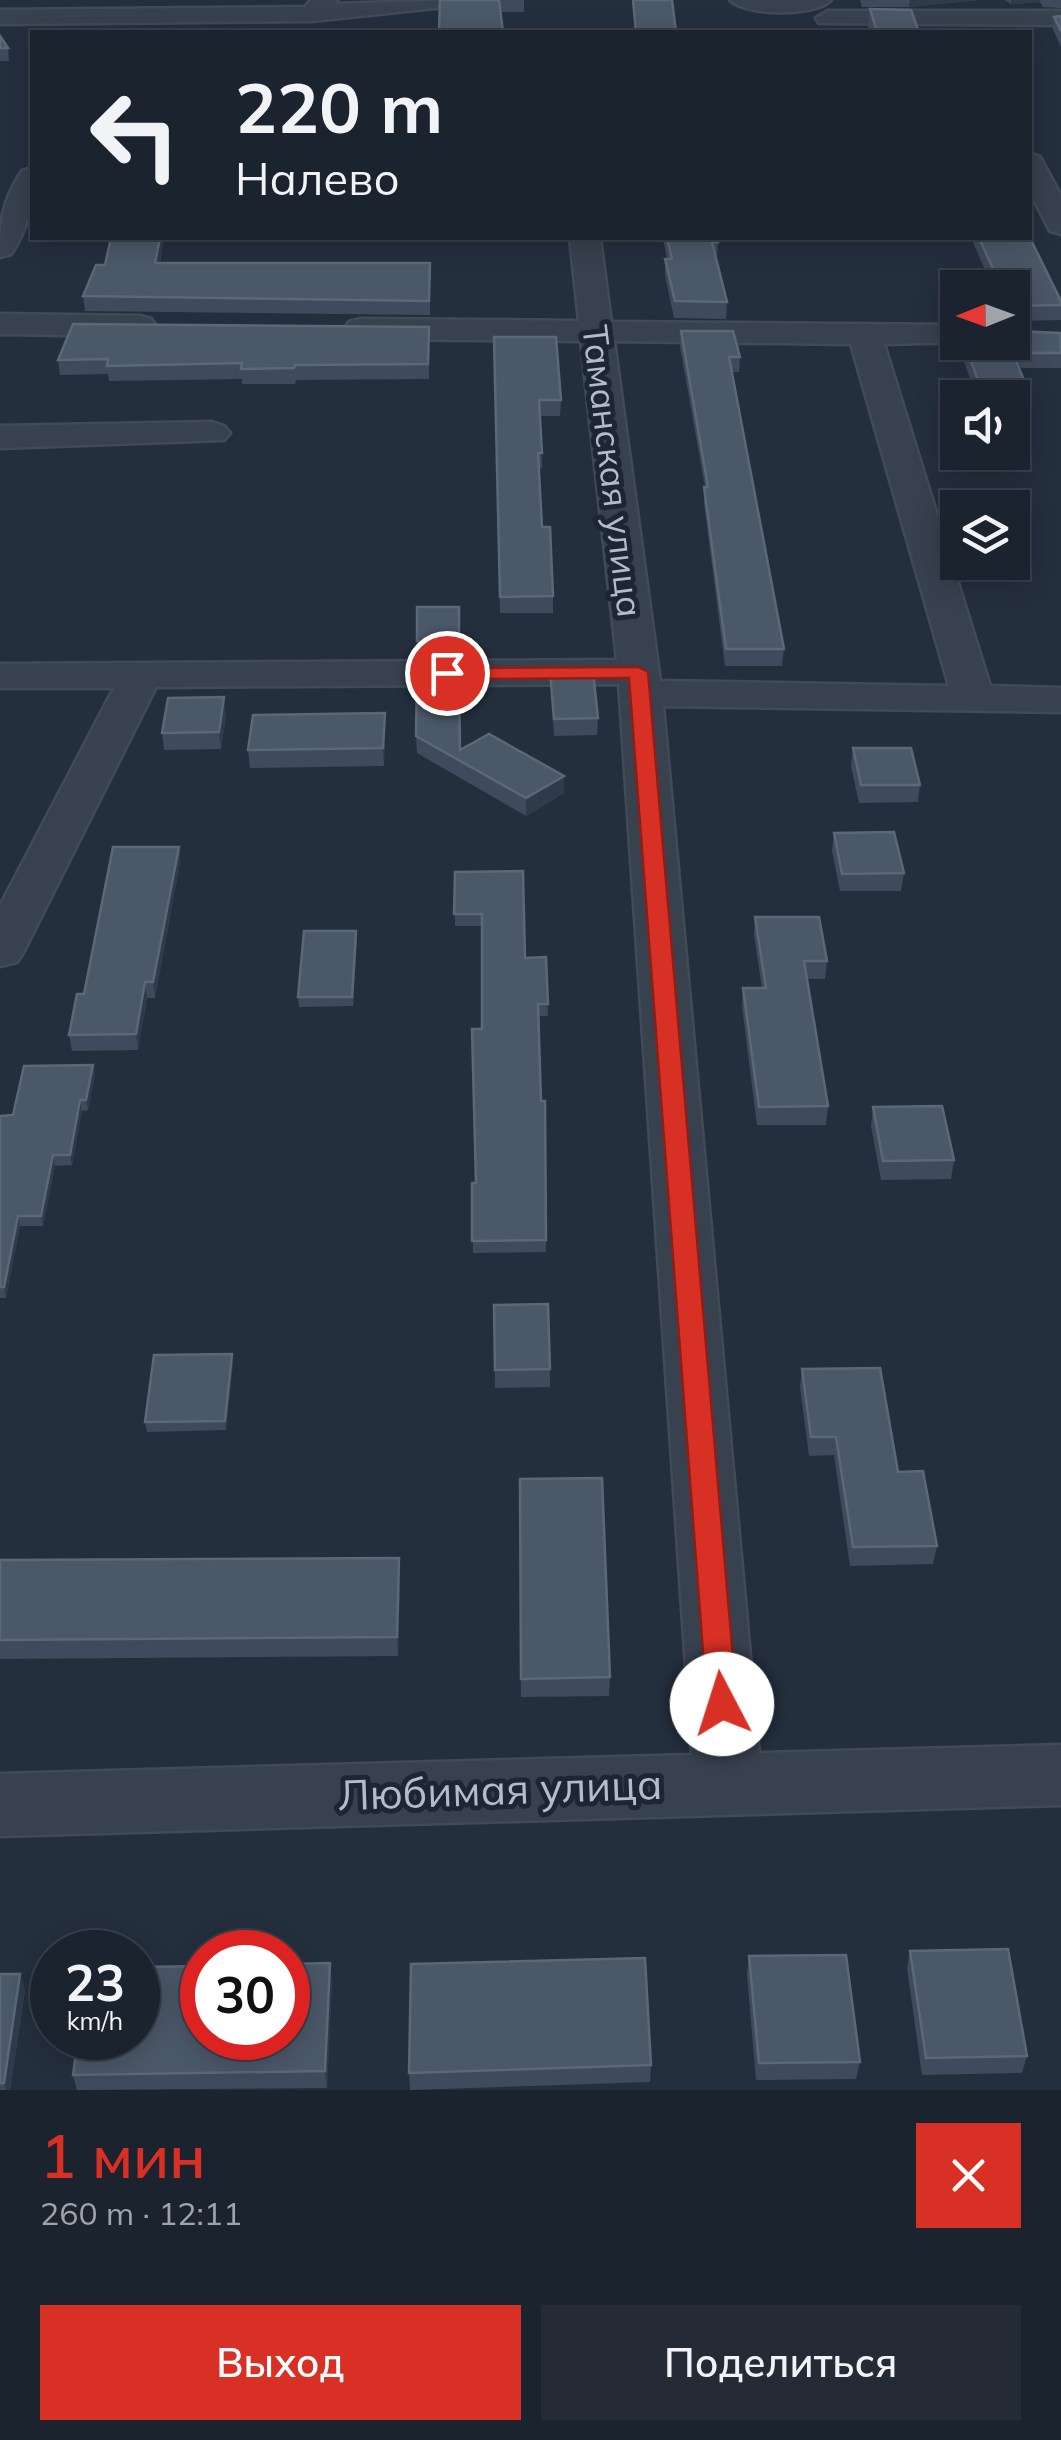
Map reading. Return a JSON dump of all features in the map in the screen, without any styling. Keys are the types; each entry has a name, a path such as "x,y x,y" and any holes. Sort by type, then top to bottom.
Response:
{"street":[{"path":"0,17 445,0"},
{"path":"742,0 781,6 1061,18"},
{"path":"1032,154 1061,155"},
{"path":"1032,167 1061,225"},
{"path":"0,248 30,182"},
{"name":"Таманская улица","path":"585,240 640,683 728,1782"},
{"path":"0,324 179,326"},
{"path":"338,328 940,335"},
{"path":"865,335 973,697"},
{"path":"0,438 212,434"},
{"path":"0,952 142,674"},
{"path":"0,676 142,674 640,683 1061,700"},
{"name":"Любимая улица","path":"0,1804 1061,1775"}],"building":[{"path":"440,0 499,0 503,30 439,30"},
{"path":"633,0 672,0 676,30 636,30"},
{"path":"870,9 911,10 918,30 876,30"},
{"path":"111,240 160,240 155,263 430,263 429,301 83,296 96,265 105,265"},
{"path":"667,240 718,240 712,242 727,302 675,301 665,259 672,259"},
{"path":"980,240 1031,240 1061,305 1030,306 1030,270 994,270"},
{"path":"73,324 429,327 428,364 241,369 242,363 107,366 108,359 58,360"},
{"path":"681,331 733,331 740,357 729,357 784,649 726,649 704,487 708,487"},
{"path":"1030,332 1061,333 1061,353 1030,353"},
{"path":"494,337 556,337 561,400 539,400 542,453 538,453 542,527 550,527 553,596 500,597"},
{"path":"971,360 1016,360 1024,380 978,380"},
{"path":"417,607 459,607 459,640 417,641"},
{"path":"550,671 593,671 598,718 554,719"},
{"path":"417,672 459,672 460,750 489,734 564,776 526,798 416,736"},
{"path":"224,697 219,732 162,733 168,698"},
{"path":"385,713 383,748 248,750 253,715"},
{"path":"853,748 911,748 920,785 861,785"},
{"path":"894,832 904,873 842,874 834,833"},
{"path":"113,847 179,847 153,982 145,982 136,1034 69,1035 77,994 84,994"},
{"path":"523,871 525,958 546,957 548,1004 538,1004 541,1101 545,1101 546,1240 472,1241 472,1183 476,1183 472,1029 482,1029 482,914 454,914 455,872"},
{"path":"755,917 819,917 827,961 804,961 828,1106 759,1107 743,988 766,988"},
{"path":"304,931 356,931 352,997 298,997"},
{"path":"93,1065 86,1100 80,1100 70,1155 53,1155 41,1216 18,1216 4,1287 0,1287 0,1116 13,1115 24,1066"},
{"path":"942,1106 954,1160 883,1161 873,1107"},
{"path":"548,1304 550,1369 495,1370 494,1305"},
{"path":"232,1354 225,1421 145,1422 154,1355"},
{"path":"880,1368 898,1472 923,1471 937,1546 853,1547 836,1437 811,1437 802,1369"},
{"path":"602,1478 610,1677 521,1679 520,1479"},
{"path":"399,1558 397,1637 0,1640 0,1560"},
{"path":"1008,1949 1027,2056 926,2058 910,1951"},
{"path":"846,1955 860,2062 759,2063 749,1956"},
{"path":"645,1958 651,2065 409,2073 411,1964"},
{"path":"310,1963 330,1963 325,2071 73,2075 75,2060 160,2060 160,1967 180,1966 180,2060 310,2060"},
{"path":"0,1974 20,1974 4,2083 0,2083"}],"route":[{"path":"447,673 638,672 722,1704"}]}
